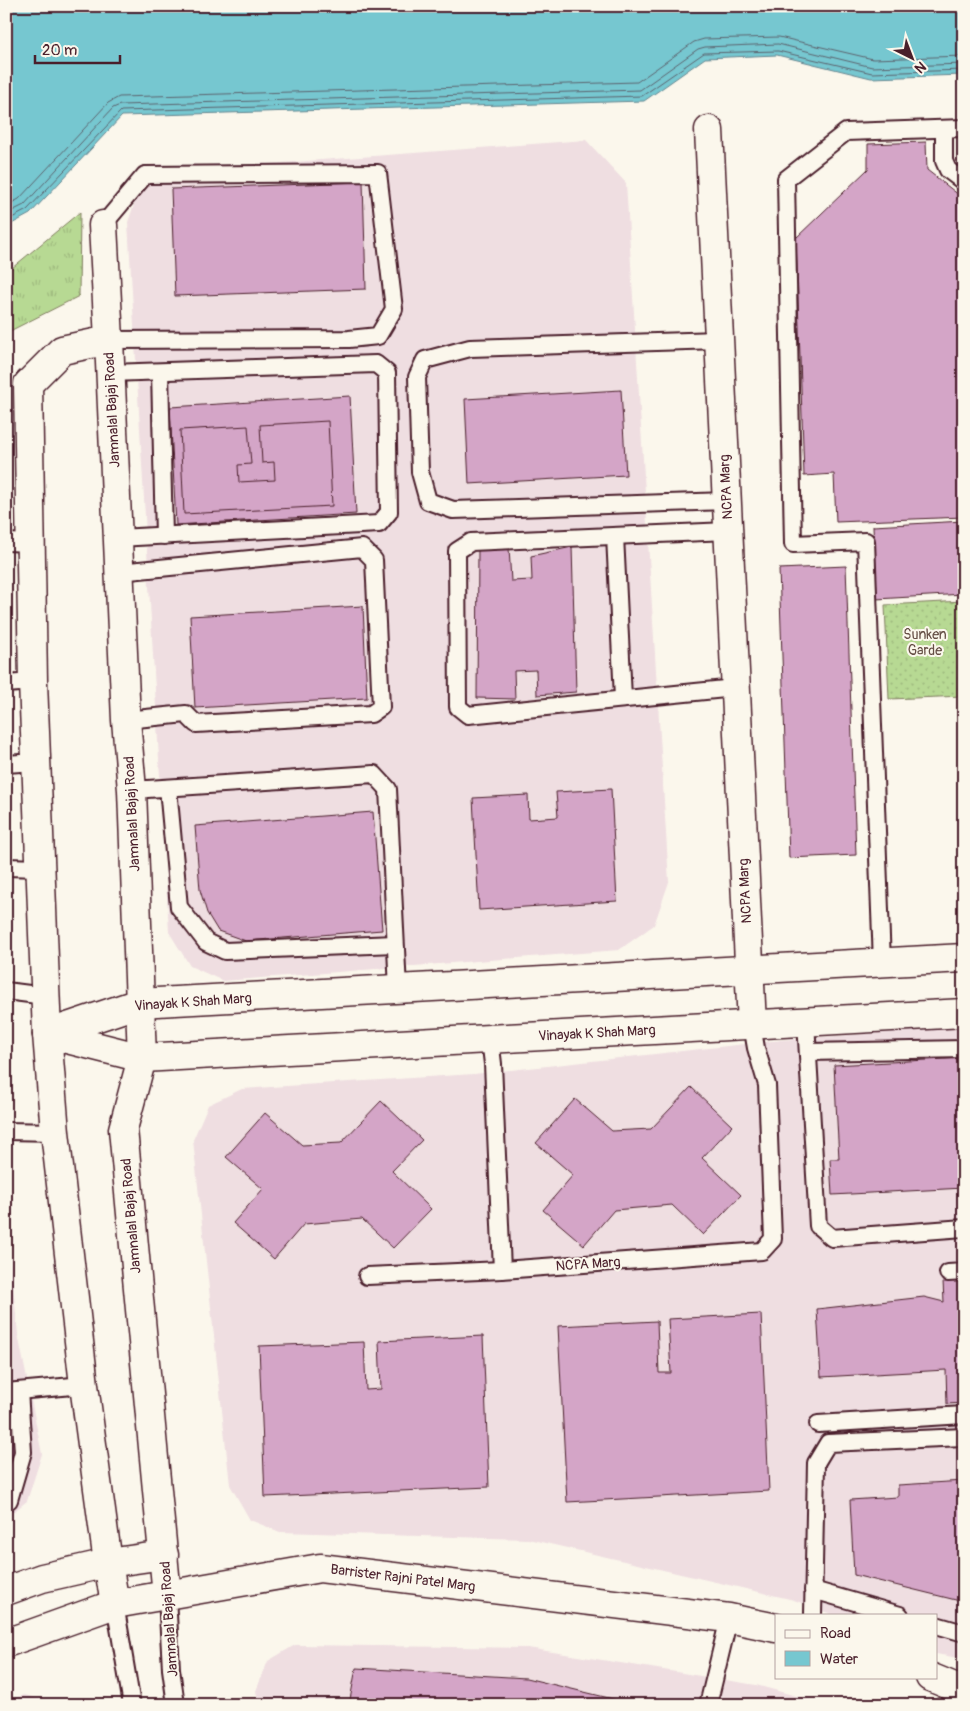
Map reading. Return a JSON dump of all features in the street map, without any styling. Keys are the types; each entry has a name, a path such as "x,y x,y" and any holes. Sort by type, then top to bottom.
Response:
{"street":[{"name":"NCPA Marg","path":"709,130 752,1025"},
{"path":"103,225 109,340"},
{"name":"Jamnalal Bajaj Road","path":"115,1604 84,1385 55,1132 46,1034 35,762 19,683 19,543 28,384 62,350 109,340 126,720 132,790 142,1058 123,1128 167,1596"},
{"name":"Vinayak K Shah Marg","path":"46,1034 139,1003 964,958"},
{"name":"Vinayak K Shah Marg","path":"46,1034 142,1058 964,1013"},
{"path":"6,1591 42,1578 108,1563 164,1555"},
{"name":"Barrister Rajni Patel Marg","path":"6,1643 115,1604 320,1568 729,1618 775,1628"},
{"path":"933,1678 964,1690"}],"lane":[{"path":"882,963 866,541 793,544 786,179 846,132 964,128"},
{"path":"944,129 944,161 948,170 964,182"},
{"path":"103,225 145,175 378,173 394,308 378,336 349,339 109,340"},
{"path":"718,340 470,348 424,360 417,377 420,472 428,501 453,510 727,501"},
{"path":"110,373 376,364 387,373 389,512 379,524 118,538"},
{"path":"160,372 164,536"},
{"path":"728,531 471,542 457,551 458,707 468,716 623,698 735,688"},
{"path":"615,536 623,698"},
{"path":"119,572 362,548 374,560 381,707 371,714 196,724 186,714 126,720"},
{"path":"308,566 336,551"},
{"path":"6,764 35,762"},
{"path":"132,790 374,774 388,789 398,989"},
{"path":"168,788 178,907 206,942 226,951 395,944"},
{"path":"6,867 40,868"},
{"path":"6,991 45,996"},
{"path":"806,1022 818,1226 832,1238 964,1228"},
{"name":"NCPA Marg","path":"367,1276 502,1270 762,1251 773,1239 767,1085 756,1048 752,1025"},
{"path":"490,1039 493,1064 502,1270"},
{"path":"808,1052 964,1049"},
{"path":"6,1131 55,1132"},
{"path":"6,1502 9,1500 23,1452 13,1391 84,1385"},
{"path":"818,1424 964,1415"},
{"path":"813,1614 816,1463 828,1443 964,1437"},
{"path":"813,1590 897,1614"},
{"name":"Jamnalal Bajaj Road","path":"167,1596 171,1669 176,1705"},
{"path":"115,1604 132,1705"},
{"path":"708,1705 729,1618"},
{"path":"938,1626 964,1633"}],"shaded area":[{"path":"586,140 626,183 669,882 654,925 619,950 223,981 190,966 169,932 128,222 138,193 161,172"},
{"path":"964,1027 964,1659 938,1654 938,1614 830,1614 794,1600 528,1539 280,1532 250,1520 230,1485 193,1140 208,1105 242,1089 474,1074 781,1040"},
{"path":"6,1217 18,1334 42,1454 27,1501 6,1518"},
{"path":"295,1645 528,1648 756,1685 829,1705 259,1705 256,1691 268,1661"},
{"path":"25,1695 58,1705 6,1705 6,1700"}],"green space":[{"path":"80,212 79,296 6,333 6,273"},
{"name":"Sunken Garde","path":"964,601 964,696 889,699 885,605"}],"water":[{"path":"6,6 964,6 964,75 871,78 777,55 705,58 644,101 122,116 30,214 6,227"}],"building":[{"path":"926,142 927,170 964,199 964,517 836,522 834,474 804,476 796,238 868,169 868,144"},
{"path":"363,182 366,289 175,296 171,189"},
{"path":"621,390 626,475 469,484 465,399"},
{"path":"350,396 356,514 176,525 170,407"},
{"path":"328,421 332,506 184,514 180,430 248,426 251,464 238,465 239,482 275,480 274,462 262,463 260,425"},
{"path":"964,521 964,594 876,599 873,526"},
{"path":"572,547 576,692 537,695 536,670 514,671 515,699 477,698 478,550 509,548 511,581 532,580 531,556"},
{"path":"846,566 856,855 789,858 779,569"},
{"path":"363,606 367,698 195,708 190,616"},
{"path":"611,789 617,901 479,910 473,798 528,795 529,819 558,817 556,792"},
{"path":"373,812 382,930 246,941 218,931 207,913 200,890 195,826"},
{"path":"964,1058 964,1188 832,1195 830,1159 839,1159 834,1065"},
{"path":"691,1087 732,1126 702,1158 741,1195 703,1235 672,1205 614,1210 584,1245 543,1210 573,1175 536,1143 575,1099 612,1131 651,1129"},
{"path":"381,1101 422,1140 392,1171 431,1209 393,1248 362,1219 304,1224 274,1259 233,1223 263,1189 226,1157 265,1113 302,1145 341,1143"},
{"path":"964,1279 964,1403 947,1404 946,1370 821,1377 817,1309 924,1297 944,1302 943,1281"},
{"path":"761,1314 769,1491 567,1502 558,1326 657,1321 659,1373 671,1373 668,1319"},
{"path":"483,1336 489,1487 265,1497 259,1346 364,1342 366,1390 381,1389 379,1341"},
{"path":"6,1417 16,1454 6,1490"},
{"path":"964,1481 964,1602 854,1575 850,1500 898,1497 898,1485"},
{"path":"356,1668 526,1678 638,1705 349,1705"}]}
